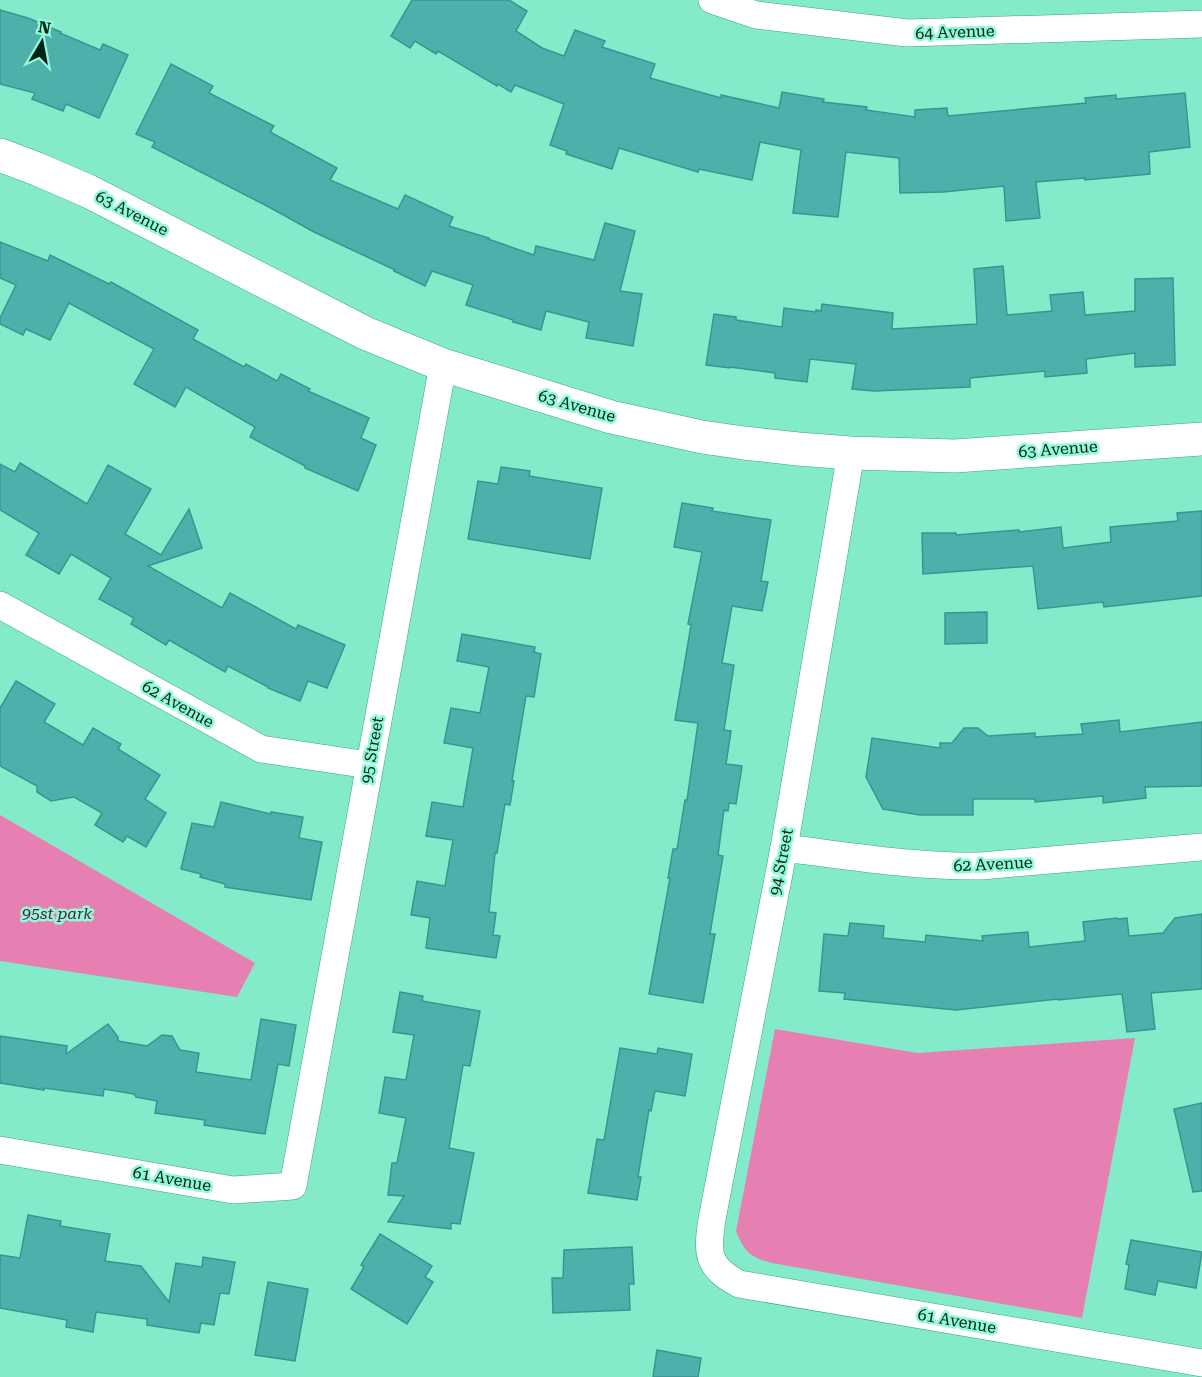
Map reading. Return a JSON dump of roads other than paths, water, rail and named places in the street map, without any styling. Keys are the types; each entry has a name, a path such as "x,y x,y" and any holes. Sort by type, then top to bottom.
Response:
{"street":[{"name":"64 Avenue","path":"712,0 756,15 908,33 1202,24"},
{"name":"63 Avenue","path":"0,155 88,191 365,333 443,365 610,417 656,428 702,437 798,449 955,456 1202,439"},
{"name":"95 Street","path":"302,1136 443,365"},
{"name":"94 Street","path":"716,1269 711,1256 709,1240 712,1219 784,848 851,453"},
{"name":"62 Avenue","path":"0,605 261,749 369,765"},
{"name":"62 Avenue","path":"784,848 947,867 1202,847"},
{"name":"61 Avenue","path":"0,1150 233,1190 293,1186 302,1136"},
{"name":"61 Avenue","path":"716,1269 739,1284 1202,1363"}],"park label":[{"name":"95st park","path":"57,913"}]}
